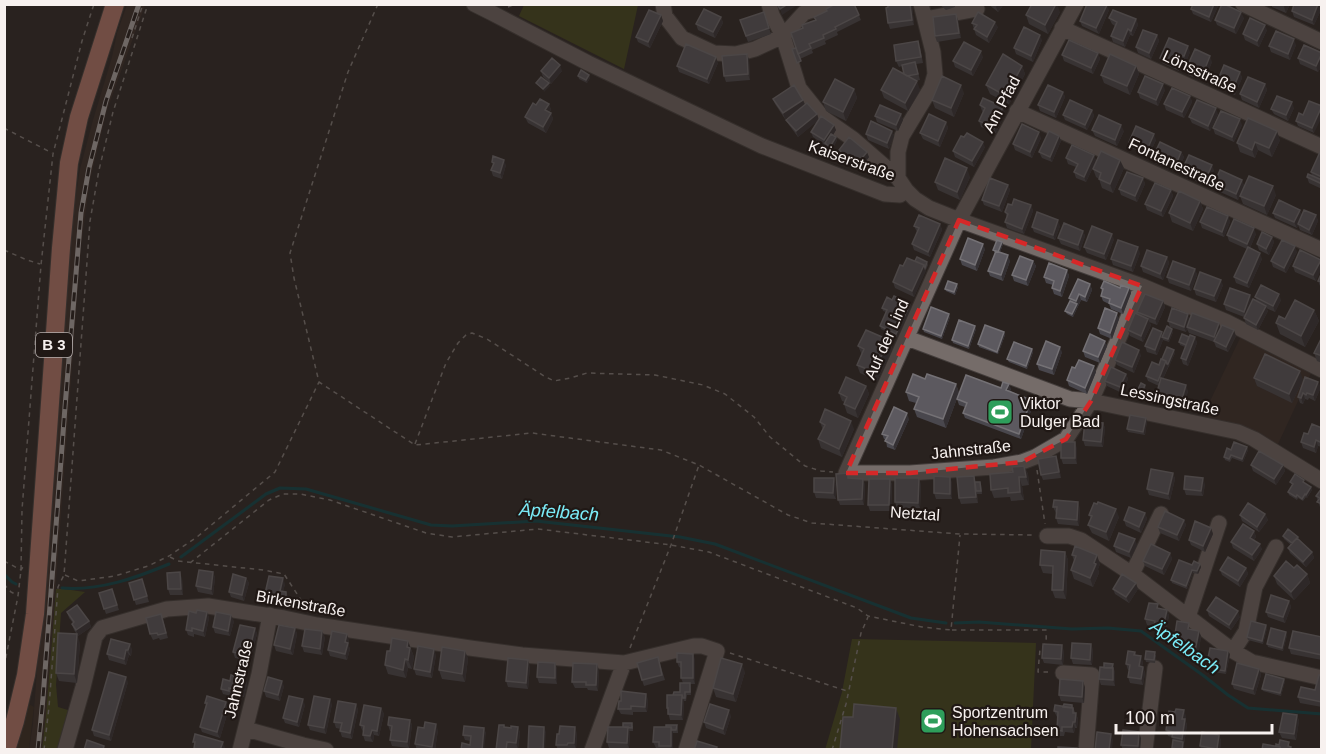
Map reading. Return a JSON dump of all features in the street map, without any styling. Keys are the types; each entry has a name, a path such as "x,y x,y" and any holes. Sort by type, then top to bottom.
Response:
{"main road":[{"name":"B 3","path":"6,750 26,675 35,614 69,163 79,117 115,4"}],"street":[{"name":"Kaiserstraße","path":"474,4 494,9 588,63 762,146 885,194 900,195 902,184"},
{"path":"663,4 665,16 682,38 714,53 736,54 783,36 804,13 830,4"},
{"path":"770,4 799,87 823,118 854,139 902,184"},
{"name":"Am Pfad","path":"959,220 1076,4"},
{"path":"1243,4 1322,42"},
{"path":"902,184 898,152 902,136 931,87 935,74 933,52 923,12 977,9"},
{"name":"Lönsstraße","path":"1062,28 1322,147"},
{"name":"Fontanestraße","path":"1017,111 1322,250"},
{"name":"Kaiserstraße","path":"902,184 915,199 929,208 1142,286 1227,322 1322,370"},
{"name":"Auf der Lind","path":"846,473 959,220"},
{"name":"Jahnstraße","path":"846,473 910,473 993,467 1022,462 1066,439 1091,401 1142,286"},
{"name":"Lessingstraße","path":"907,338 1070,399 1091,401 1238,432 1320,475"},
{"path":"1132,574 1161,514"},
{"path":"1188,617 1219,523"},
{"path":"1047,536 1069,536 1081,540 1132,574 1233,651 1252,662 1322,678"},
{"path":"1233,651 1246,631 1255,587 1276,547"},
{"name":"Birkenstraße","path":"65,750 95,637 102,628 167,609 208,606 317,625 511,653 624,663 694,646 717,651"},
{"name":"Jahnstraße","path":"240,750 270,615"},
{"path":"686,750 717,651"},
{"path":"592,750 624,663"},
{"path":"1145,750 1155,668"},
{"path":"1063,673 1092,675 1086,750"},
{"path":"246,729 326,750"}],"path":[{"path":"132,38 143,4"},
{"path":"44,750 58,587 64,575 90,221 113,112 148,4"},
{"path":"64,575 78,582 115,576 148,566 169,556 197,537 275,472 319,382 290,253 348,72 378,4"},
{"path":"4,128 53,154"},
{"path":"4,249 40,265"},
{"path":"319,382 415,445 446,363 458,343 466,335 472,333 487,339 554,381 587,373 656,375 703,385 725,394 754,417 770,437 805,466 821,471 846,473"},
{"name":"Netztal","path":"415,445 532,433 661,450 699,465 788,515 812,523 960,534 1047,536"},
{"path":"1035,457 1047,536"},
{"path":"624,663 671,545 699,465"},
{"path":"190,563 269,500 283,494 300,494 330,500 426,533 452,537 538,529 671,545 709,552 857,608 868,616 922,627 951,630 1046,630 1046,642 1040,649 1038,672 1063,673"},
{"path":"951,630 960,534"},
{"path":"169,556 178,561 190,563 284,574 317,625"},
{"path":"4,561 21,570"},
{"path":"4,584 18,596"},
{"path":"832,750 846,704 861,633 868,616"},
{"path":"717,651 847,691"}],"highlighted area":[{"path":"959,220 1142,286 1091,401 1066,439 1022,462 910,473 846,473"}],"shaded area":[{"path":"127,5 145,5 107,110 90,180 81,246 46,715 42,749 29,750 33,724 65,288 73,214 80,169 117,33"},
{"path":"1241,336 1312,371 1278,444 1242,428 1202,418"},
{"path":"27,703 34,707 29,749 12,750"}],"green space":[{"path":"524,5 638,5 624,69 519,16"},
{"path":"56,589 85,592 61,613 56,685 58,707 71,711 59,749 42,750 46,715"},
{"name":"Sportzentrum Hohensachsen","path":"852,639 1036,643 1031,749 825,750 842,692"}],"building":[{"path":"777,4 788,4 780,9"},
{"path":"835,4 854,4 859,15 835,27 836,29 823,35 824,38 809,44 811,48 798,54 791,33 803,28 802,25 816,20 814,17"},
{"path":"888,4 910,4 912,20 888,23 886,8"},
{"path":"1032,4 1056,4 1045,25 1026,15"},
{"path":"1087,4 1107,5 1096,28 1080,21"},
{"path":"1193,4 1214,4 1209,17 1191,9"},
{"path":"1222,4 1241,12 1234,28 1215,20"},
{"path":"1294,4 1318,4 1312,20 1292,11"},
{"path":"704,9 721,17 713,32 696,24"},
{"path":"649,10 661,15 648,42 636,37"},
{"path":"1113,10 1136,19 1131,31 1128,29 1123,41 1111,36 1117,22 1109,18"},
{"path":"764,12 769,28 746,36 740,20"},
{"path":"978,12 995,22 987,37 974,29 977,25 972,23"},
{"path":"956,14 959,33 935,36 933,17"},
{"path":"1250,18 1265,25 1257,41 1243,34"},
{"path":"1024,27 1040,35 1031,56 1014,48"},
{"path":"1143,30 1157,35 1149,53 1136,47"},
{"path":"1276,31 1294,39 1288,54 1269,46"},
{"path":"1169,38 1188,46 1177,65 1160,58"},
{"path":"1069,40 1098,53 1091,68 1062,55"},
{"path":"918,41 921,57 896,61 894,45"},
{"path":"964,42 981,51 971,70 953,61"},
{"path":"686,44 716,57 707,79 677,66"},
{"path":"1304,45 1322,53 1316,66 1298,58"},
{"path":"796,48 801,61 797,63 792,49"},
{"path":"1195,49 1210,56 1202,76 1186,69"},
{"path":"747,54 748,74 724,76 722,56"},
{"path":"1003,54 1022,66 1006,96 986,85"},
{"path":"1110,54 1136,66 1127,86 1101,75"},
{"path":"552,58 560,65 549,78 541,71"},
{"path":"915,62 918,74 907,76 904,74 902,65"},
{"path":"1224,65 1240,72 1233,89 1217,82"},
{"path":"893,68 917,81 905,103 881,90"},
{"path":"581,70 589,75 586,80 578,76"},
{"path":"942,76 961,85 951,108 932,100"},
{"path":"1145,76 1163,84 1156,100 1138,92"},
{"path":"541,77 549,83 543,89 536,83"},
{"path":"1248,77 1265,84 1257,102 1240,94"},
{"path":"835,79 854,89 843,112 823,102"},
{"path":"794,85 803,100 783,113 773,99"},
{"path":"1048,85 1063,92 1054,112 1038,105"},
{"path":"1172,88 1190,96 1182,112 1164,104"},
{"path":"1277,96 1292,102 1286,115 1271,109"},
{"path":"983,98 1003,107 994,128 979,121 985,108 980,105"},
{"path":"540,99 549,104 545,110 551,113 543,127 525,117 533,103 536,105"},
{"path":"1070,100 1092,110 1085,125 1063,115"},
{"path":"1197,100 1216,108 1208,126 1189,117"},
{"path":"1309,101 1322,106 1312,128 1296,121 1299,113 1303,115"},
{"path":"807,103 817,114 796,131 786,120"},
{"path":"880,105 901,114 896,125 875,116"},
{"path":"1221,111 1240,119 1232,137 1213,128"},
{"path":"929,114 946,122 938,141 920,133"},
{"path":"1099,115 1121,125 1115,140 1092,130"},
{"path":"821,116 834,125 824,140 811,132"},
{"path":"1248,118 1277,131 1269,148 1255,142 1252,150 1237,143"},
{"path":"871,121 892,131 887,143 866,134"},
{"path":"1022,124 1039,132 1030,152 1013,144"},
{"path":"1136,126 1154,134 1147,150 1129,142"},
{"path":"1049,131 1059,136 1050,157 1039,152"},
{"path":"967,133 983,142 972,161 953,151 961,136 964,137"},
{"path":"831,134 836,137 830,147 825,143"},
{"path":"849,137 867,152 857,164 839,150"},
{"path":"1160,142 1181,152 1175,167 1153,157"},
{"path":"1072,145 1094,155 1084,177 1074,172 1078,164 1066,158"},
{"path":"1101,151 1120,160 1110,184 1099,179 1101,173 1093,169"},
{"path":"1320,152 1322,153 1322,177 1311,172"},
{"path":"1189,155 1212,165 1205,181 1182,170"},
{"path":"493,156 504,160 500,173 491,170 494,163 492,162"},
{"path":"945,158 967,168 957,192 935,182"},
{"path":"1220,170 1242,180 1236,194 1214,184"},
{"path":"1127,172 1143,178 1135,196 1119,189"},
{"path":"1308,174 1322,180 1322,184 1307,177"},
{"path":"1249,176 1273,186 1264,206 1240,196"},
{"path":"990,178 1008,185 999,206 982,200"},
{"path":"1155,183 1171,190 1161,211 1145,204"},
{"path":"1179,191 1200,201 1190,223 1169,213"},
{"path":"1014,199 1031,205 1022,229 1005,222 1008,204 1012,205"},
{"path":"1279,200 1300,210 1294,222 1273,213"},
{"path":"1207,207 1228,216 1222,232 1200,222"},
{"path":"1304,210 1316,215 1309,230 1298,224"},
{"path":"1037,212 1058,220 1053,235 1032,227"},
{"path":"919,215 940,224 928,252 912,244 919,228 914,226"},
{"path":"1234,219 1254,228 1247,244 1227,235"},
{"path":"1064,223 1083,231 1078,245 1058,238"},
{"path":"1092,226 1112,234 1104,254 1084,247"},
{"path":"1262,232 1272,237 1266,249 1257,244"},
{"path":"968,238 983,244 975,265 960,259"},
{"path":"997,240 1002,242 998,252 993,250"},
{"path":"1118,240 1138,247 1131,266 1111,259"},
{"path":"1282,240 1295,246 1284,268 1271,261"},
{"path":"1248,247 1260,253 1247,283 1234,277"},
{"path":"1147,250 1167,257 1160,274 1141,266"},
{"path":"1300,250 1321,260 1313,275 1293,266"},
{"path":"996,251 1008,255 1001,275 988,271"},
{"path":"1020,256 1033,261 1026,280 1012,275"},
{"path":"917,257 927,262 925,268 924,265 915,261"},
{"path":"907,258 924,265 912,291 893,282 900,265 903,266"},
{"path":"1173,261 1195,269 1189,285 1167,277"},
{"path":"1049,263 1067,270 1060,291 1052,288 1054,281 1044,277"},
{"path":"1200,272 1221,280 1214,296 1194,289"},
{"path":"1078,279 1090,284 1085,297 1079,294 1076,301 1069,298"},
{"path":"948,281 957,284 954,292 945,289"},
{"path":"1104,281 1120,288 1121,285 1129,288 1121,308 1109,303 1110,299 1101,296"},
{"path":"1261,285 1279,294 1273,306 1255,297"},
{"path":"1230,288 1250,295 1244,312 1224,304"},
{"path":"1145,294 1163,301 1155,319 1137,312"},
{"path":"894,296 910,304 896,334 880,326 887,310 882,308 887,297 892,300"},
{"path":"1253,299 1266,306 1256,325 1244,318"},
{"path":"1295,300 1314,310 1301,336 1276,323 1279,316 1285,319"},
{"path":"1070,301 1077,304 1072,314 1065,311"},
{"path":"931,307 949,314 941,336 923,329"},
{"path":"1105,308 1117,313 1110,333 1098,328"},
{"path":"1172,308 1188,314 1184,327 1168,321"},
{"path":"1135,313 1148,319 1141,336 1128,330"},
{"path":"1192,313 1219,323 1214,337 1187,327"},
{"path":"959,320 975,326 968,346 952,340"},
{"path":"985,325 1004,332 997,352 978,344"},
{"path":"1222,325 1234,330 1226,347 1214,341"},
{"path":"1167,326 1172,329 1168,339 1162,337"},
{"path":"1153,328 1162,332 1155,350 1145,346"},
{"path":"866,330 889,340 874,372 857,365 864,349 858,346"},
{"path":"1090,334 1105,341 1098,357 1083,351"},
{"path":"1182,334 1189,337 1186,345 1179,342"},
{"path":"1190,335 1195,337 1186,360 1181,358"},
{"path":"1322,339 1322,356 1314,353"},
{"path":"1046,341 1060,347 1052,369 1037,364"},
{"path":"1014,342 1032,349 1026,366 1007,359"},
{"path":"1122,342 1139,350 1132,367 1115,360"},
{"path":"1167,347 1174,350 1168,364 1162,359"},
{"path":"1265,354 1300,371 1289,394 1254,378"},
{"path":"1161,359 1166,361 1158,381 1146,376 1152,362 1159,365"},
{"path":"1079,360 1094,366 1085,388 1067,380 1072,367 1075,368"},
{"path":"1111,367 1126,374 1120,387 1105,381"},
{"path":"913,374 925,379 927,374 956,384 943,419 914,409 919,397 906,392"},
{"path":"966,375 1001,388 1003,382 1009,384 1006,390 1031,400 1019,434 963,413 967,403 957,399"},
{"path":"846,377 866,386 855,409 844,404 847,397 839,393"},
{"path":"1305,377 1318,382 1313,395 1303,393 1301,398 1298,397"},
{"path":"1161,378 1186,385 1182,399 1157,392"},
{"path":"1141,383 1145,385 1142,393 1137,391"},
{"path":"894,407 907,413 893,445 885,441 888,436 882,434"},
{"path":"825,409 851,421 839,449 818,439 825,425 820,422"},
{"path":"1130,415 1146,418 1143,432 1127,429"},
{"path":"1085,421 1103,423 1101,442 1083,440"},
{"path":"1312,424 1322,428 1322,438 1320,442 1316,440 1314,447 1301,442 1304,433 1308,434"},
{"path":"1061,442 1075,442 1075,458 1061,458"},
{"path":"1234,442 1247,447 1242,459 1231,455 1229,459 1224,457 1227,448 1231,450"},
{"path":"1259,451 1283,465 1274,479 1251,465"},
{"path":"1056,456 1059,472 1041,475 1038,459"},
{"path":"1024,466 1026,477 1019,477 1020,492 1008,493 1008,488 991,490 990,474 1013,472 1012,467"},
{"path":"1151,469 1173,473 1168,494 1147,489"},
{"path":"848,473 848,478 863,479 862,499 838,500 836,474"},
{"path":"1295,474 1311,487 1302,499 1288,492"},
{"path":"934,476 950,477 950,494 934,493"},
{"path":"974,476 976,497 959,498 957,477"},
{"path":"1185,476 1203,478 1201,491 1184,489"},
{"path":"814,478 834,478 833,493 814,492"},
{"path":"895,478 919,478 918,503 895,502"},
{"path":"869,479 890,479 889,505 868,505"},
{"path":"975,482 980,482 981,491 976,491"},
{"path":"1322,488 1322,504 1317,502 1320,498 1316,496"},
{"path":"1054,500 1078,502 1077,520 1056,518 1057,507 1053,507"},
{"path":"1098,502 1116,509 1106,532 1088,525 1094,503"},
{"path":"1248,503 1265,514 1257,527 1240,515"},
{"path":"1129,507 1145,513 1139,527 1124,520"},
{"path":"1165,511 1184,520 1177,535 1158,527"},
{"path":"1195,521 1211,528 1203,546 1189,540"},
{"path":"1243,524 1254,531 1250,538 1260,544 1252,555 1231,542"},
{"path":"1288,529 1298,537 1292,543 1283,536"},
{"path":"1119,533 1135,539 1129,552 1114,546"},
{"path":"1297,538 1312,552 1303,562 1288,548"},
{"path":"1151,544 1170,553 1162,569 1143,561"},
{"path":"1075,546 1097,555 1090,578 1071,570 1076,556 1072,555"},
{"path":"1041,550 1065,552 1063,590 1052,590 1053,566 1040,565"},
{"path":"1228,557 1246,568 1238,581 1220,570"},
{"path":"1179,560 1192,565 1194,561 1200,564 1197,571 1192,570 1186,586 1171,580"},
{"path":"1286,561 1294,568 1297,565 1307,574 1291,592 1274,576"},
{"path":"199,570 213,572 211,589 196,586"},
{"path":"180,572 181,589 168,589 167,573"},
{"path":"233,574 246,578 242,595 229,592"},
{"path":"1122,574 1136,583 1126,597 1113,589"},
{"path":"269,576 283,578 280,591 286,592 286,597 279,596 278,601 264,598"},
{"path":"142,579 147,596 134,600 129,583"},
{"path":"112,589 117,605 104,609 99,593"},
{"path":"1271,595 1289,601 1283,617 1266,612"},
{"path":"1216,597 1238,611 1229,625 1207,610"},
{"path":"1149,603 1158,604 1157,608 1167,610 1163,627 1154,625 1155,621 1145,619"},
{"path":"77,605 89,621 76,630 67,612"},
{"path":"197,610 207,612 203,631 192,628 192,631 186,630 189,611 196,613"},
{"path":"216,612 231,615 228,631 213,627"},
{"path":"161,614 166,633 150,634 146,618"},
{"path":"1177,621 1189,623 1188,629 1199,631 1195,651 1182,649 1183,643 1174,641"},
{"path":"1251,621 1266,625 1262,641 1247,637"},
{"path":"240,625 255,628 248,656 233,652"},
{"path":"279,625 295,628 290,649 274,645"},
{"path":"1271,628 1286,632 1282,648 1267,644"},
{"path":"305,629 322,631 320,649 302,646"},
{"path":"332,631 347,634 345,642 348,643 345,654 328,650"},
{"path":"1293,631 1322,637 1322,655 1289,648"},
{"path":"58,633 77,634 74,674 56,673"},
{"path":"392,638 408,641 407,647 410,648 408,660 405,659 403,670 385,665"},
{"path":"111,639 130,644 124,659 107,654"},
{"path":"1072,643 1091,644 1090,660 1071,658"},
{"path":"1043,644 1062,645 1061,659 1042,658"},
{"path":"418,646 434,649 430,672 414,669"},
{"path":"442,647 465,651 462,674 439,670"},
{"path":"1210,648 1228,651 1225,671 1206,668"},
{"path":"1128,651 1141,656 1139,666 1143,667 1141,679 1128,677 1130,665 1126,664"},
{"path":"1146,651 1155,652 1154,660 1145,659"},
{"path":"677,653 693,654 693,678 681,678 681,662 677,662"},
{"path":"658,657 662,675 642,680 637,663"},
{"path":"508,658 528,660 526,683 506,681"},
{"path":"721,658 742,664 733,694 713,688"},
{"path":"538,662 555,663 555,678 537,677"},
{"path":"573,663 597,664 596,685 572,682"},
{"path":"1104,663 1113,664 1112,668 1104,668"},
{"path":"1237,663 1259,669 1253,689 1232,684"},
{"path":"1100,667 1113,668 1113,680 1099,679"},
{"path":"109,672 126,677 109,735 92,730"},
{"path":"1266,674 1284,679 1280,693 1262,689"},
{"path":"231,675 245,679 241,692 229,688 229,691 221,689 223,679 230,681"},
{"path":"1319,675 1322,675 1322,702 1298,697 1301,687 1315,690"},
{"path":"268,677 282,681 278,695 264,691"},
{"path":"1060,679 1083,681 1082,697 1059,695"},
{"path":"680,683 690,683 690,692 685,692 685,698 682,695 673,695 674,692 680,692"},
{"path":"621,691 646,694 645,707 631,706 631,709 618,709"},
{"path":"667,695 682,695 681,715 668,714"},
{"path":"207,696 226,702 217,732 200,727"},
{"path":"289,696 303,699 297,722 283,718"},
{"path":"314,696 330,699 324,728 308,725"},
{"path":"338,701 356,704 350,733 340,731 342,723 334,722"},
{"path":"710,704 729,710 723,729 704,722"},
{"path":"854,704 896,708 892,750 840,750 843,717 853,717"},
{"path":"1064,704 1072,705 1072,708 1063,707"},
{"path":"364,705 381,708 377,731 372,730 370,736 363,735 364,726 360,725"},
{"path":"1055,705 1073,708 1073,713 1076,713 1072,727 1062,727 1062,731 1057,730 1058,712 1054,711"},
{"path":"1176,709 1184,710 1182,739 1172,737 1173,732 1166,730 1169,711 1175,712"},
{"path":"1138,713 1143,714 1142,723 1137,723"},
{"path":"1283,713 1297,715 1294,734 1279,732"},
{"path":"389,717 410,720 407,742 390,740 392,726 388,725"},
{"path":"425,722 436,724 432,747 415,744 418,727 424,728"},
{"path":"623,723 632,723 632,728 623,727"},
{"path":"499,725 518,727 516,743 507,742 506,750 496,750"},
{"path":"666,725 677,725 676,730 666,727"},
{"path":"464,726 484,728 482,750 461,750 462,743 470,745 471,736 463,735"},
{"path":"529,726 544,727 543,750 528,749"},
{"path":"560,726 575,727 574,743 556,745"},
{"path":"608,727 628,727 627,743 607,742"},
{"path":"654,727 671,727 671,746 659,746 659,742 653,742"},
{"path":"1123,730 1139,732 1138,746 1121,745"},
{"path":"1097,732 1111,734 1109,750 1095,750"},
{"path":"1202,732 1219,735 1217,749 1200,746"},
{"path":"195,734 223,742 220,750 194,748"},
{"path":"87,740 104,746 103,750 84,750"},
{"path":"1173,740 1183,742 1182,750 1172,748"},
{"path":"1280,740 1289,742 1290,750 1281,750 1276,746 1276,744 1279,745"},
{"path":"697,741 717,747 716,750 694,750"},
{"path":"1263,744 1280,747 1280,750 1262,750"},
{"path":"1058,747 1077,748 1077,750 1058,750"}],"waterway":[{"name":"Äpfelbach","path":"181,557 266,494 280,488 306,489 431,525 536,521 680,537 715,544 911,618 946,623"},
{"name":"Äpfelbach","path":"62,588 90,587 117,582 169,564"},
{"name":"Äpfelbach","path":"4,574 16,584"},
{"name":"Äpfelbach","path":"955,623 979,622 1072,629 1108,628 1141,631 1248,708 1322,714"}],"railway":[{"path":"38,750 81,213 89,168 106,101 139,4"}],"place":[{"name":"Viktor Dulger Bad","path":"1000,412"},
{"name":"Sportzentrum Hohensachsen","path":"933,721"}]}
